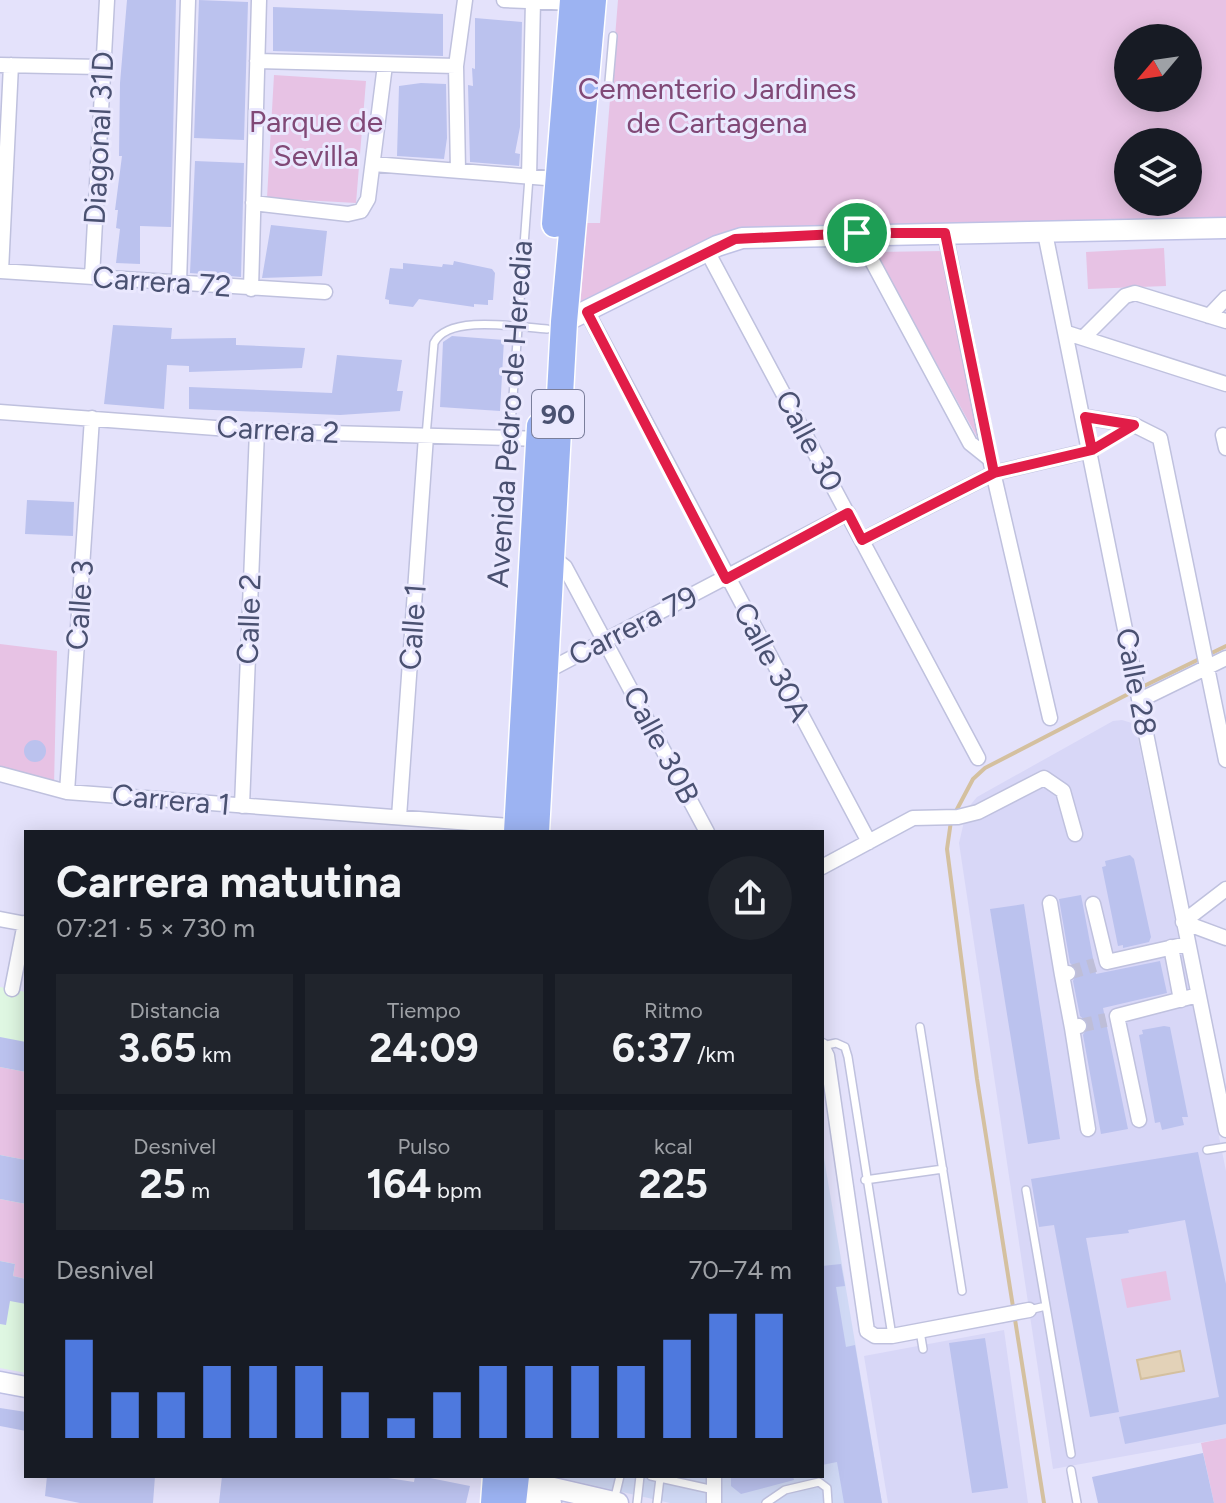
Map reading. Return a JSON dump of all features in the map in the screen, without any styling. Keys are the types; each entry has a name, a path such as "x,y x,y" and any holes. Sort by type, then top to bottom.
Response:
{"highway":[{"name":"Avenida Pedro de Heredia","path":"566,321 559,179 583,2"},
{"name":"Avenida Pedro de Heredia","path":"530,830 540,554 548,439 566,321 583,2"},
{"name":"Avenida Pedro de Heredia","path":"530,830 545,672 540,554"}],"street":[{"name":"Diagonal 31D","path":"92,277 107,0"},
{"path":"179,283 188,0"},
{"path":"251,289 259,0"},
{"path":"458,171 456,66 465,0"},
{"path":"504,0 583,2"},
{"path":"529,177 533,1"},
{"path":"257,61 456,66"},
{"path":"0,271 5,65 101,67"},
{"path":"253,203 348,214 361,211 368,199 385,65"},
{"path":"373,164 559,179"},
{"path":"566,321 707,251 742,238 857,233 1045,233 1226,228"},
{"path":"857,233 970,443 992,466"},
{"path":"945,233 992,466 1050,718"},
{"name":"Calle 28","path":"1045,233 1092,450 1134,678 1226,1130"},
{"name":"Calle 30","path":"707,251 978,758"},
{"name":"Carrera 72","path":"0,271 325,292"},
{"path":"1083,338 1125,296 1135,293 1226,321"},
{"path":"1209,316 1226,298"},
{"name":"Calle 30A","path":"566,321 726,579 869,842"},
{"path":"1067,333 1226,384"},
{"name":"Carrera 2","path":"0,412 257,431 548,439"},
{"path":"1085,417 1134,425 1160,438 1226,760"},
{"name":"Calle 3","path":"67,792 92,418"},
{"name":"Calle 2","path":"242,806 257,431"},
{"name":"Calle 1","path":"399,817 426,436"},
{"path":"862,540 992,466 1092,450"},
{"name":"Carrera 79","path":"545,672 848,513"},
{"name":"Calle 30B","path":"540,554 556,557 565,567 706,830"},
{"path":"1140,698 1207,658 1226,658"},
{"name":"Carrera 1","path":"0,774 67,792 530,830"},
{"path":"824,866 917,817 955,817 978,812 1044,778 1063,791 1075,834"},
{"path":"1183,922 1226,889"},
{"path":"1050,903 1075,1027 1088,1129"},
{"path":"1093,904 1101,964 1187,944"},
{"path":"0,919 24,923"},
{"path":"1183,922 1226,938"},
{"path":"12,989 24,928"},
{"path":"1171,947 1181,1000"},
{"path":"1139,1120 1111,1018 1198,995"},
{"path":"824,1050 865,1325 875,1336 892,1336 1029,1310"},
{"path":"0,1382 24,1387"},
{"path":"506,1487 616,1502"},
{"path":"506,1487 551,1503"}],"lane":[{"path":"608,93 613,36"},
{"path":"510,438 529,177"},
{"path":"426,436 434,343 439,334 450,326 517,327 566,321"},
{"path":"1092,450 1134,425"},
{"path":"920,1027 962,1291"},
{"path":"824,1046 836,1043 845,1047 848,1057 892,1336"},
{"path":"1207,1150 1226,1147"},
{"path":"865,1180 943,1169"},
{"path":"1026,1190 1071,1454"},
{"path":"1029,1310 1046,1306"},
{"path":"920,1331 923,1349"},
{"path":"1071,1470 1077,1503"},
{"path":"616,1502 620,1478"},
{"path":"637,1503 640,1478"},
{"path":"655,1478 657,1503"},
{"path":"660,1478 714,1490"},
{"path":"766,1503 785,1490 819,1482 827,1488 828,1503"}],"shaded area":[{"path":"1113,721 1135,724 1226,1171 1226,1438 1053,1469 959,843 967,809 977,797"},
{"path":"0,987 24,992 24,1373 0,1368"},
{"path":"824,1158 882,1503 670,1503 562,1478 824,1478"},
{"path":"1004,1330 1028,1503 888,1503 864,1356"},
{"path":"1180,1351 1184,1371 1141,1379 1137,1360"}],"green space":[{"name":"Cementerio Jardines de Cartagena","path":"618,0 1226,0 1226,223 736,231 715,236 580,307 587,223 600,223"},
{"name":"Parque de Sevilla","path":"274,75 366,81 356,203 267,198"},
{"path":"1164,248 1166,286 1088,289 1086,252"},
{"path":"943,251 981,444 875,252"},
{"path":"0,644 57,651 54,786 0,770"},
{"path":"0,1067 24,1072 24,1160 0,1155"},
{"path":"0,1199 24,1204 24,1279 13,1276 15,1264 0,1261"},
{"path":"1166,1271 1171,1300 1127,1308 1121,1279"},
{"path":"1226,1438 1226,1503 1214,1503 1201,1443"}],"building":[{"path":"127,0 176,0 171,227 140,226 140,264 116,263 120,229 116,228 118,210 115,210 122,156 119,156 120,83"},
{"path":"199,0 248,2 244,140 194,138"},
{"path":"273,7 443,14 443,56 273,51"},
{"path":"475,18 522,22 520,127 515,153 520,154 519,166 470,162 468,85 473,86 472,68 475,69"},
{"path":"446,84 447,138 444,159 397,156 399,86"},
{"path":"195,161 244,163 241,277 190,273"},
{"path":"271,225 327,231 322,276 262,278"},
{"path":"454,261 492,269 495,273 493,300 488,300 488,305 474,304 474,307 419,299 413,307 389,304 389,300 385,299 390,268 403,269 403,263 442,267 443,264 453,265"},
{"path":"113,325 172,328 171,339 236,338 236,345 305,348 302,368 189,372 189,366 167,365 164,409 104,404"},
{"path":"452,336 504,340 500,411 440,407 443,342"},
{"path":"337,355 402,360 397,391 403,391 400,411 340,415 189,409 189,387 332,393"},
{"path":"27,500 74,502 73,536 25,534"},
{"path":"35,740 43,743 46,751 43,759 35,762 27,759 24,751 27,743"},
{"path":"1130,855 1134,859 1151,937 1149,942 1123,948 1123,945 1118,946 1102,867 1106,866 1105,861"},
{"path":"1081,895 1096,974 1160,961 1167,993 1103,1008 1128,1129 1101,1134 1083,1035 1089,1024 1080,1016 1073,981 1078,971 1070,963 1059,899"},
{"path":"1024,904 1060,1139 1028,1144 990,909"},
{"path":"1170,1027 1188,1117 1182,1117 1184,1125 1162,1130 1160,1122 1155,1123 1139,1035 1143,1034 1142,1030"},
{"path":"0,1037 24,1042 24,1072 0,1067"},
{"path":"1198,1152 1226,1284 1226,1424 1125,1444 1119,1417 1219,1397 1185,1220 1128,1230 1129,1233 1086,1238 1119,1412 1090,1417 1054,1225 1039,1227 1031,1179"},
{"path":"0,1155 24,1160 24,1204 0,1199"},
{"path":"0,1261 15,1264 13,1276 24,1279 24,1304 10,1301 6,1325 0,1324"},
{"path":"841,1264 845,1286 836,1287 846,1347 855,1345 882,1503 844,1503 837,1462 824,1465 824,1266"},
{"path":"985,1338 1008,1488 972,1493 949,1343"},
{"path":"0,1408 24,1412 24,1431 0,1426"},
{"path":"1203,1453 1214,1503 1098,1503 1092,1477"},
{"path":"47,1478 155,1478 153,1503 80,1503 45,1496"},
{"path":"222,1478 388,1478 414,1482 415,1478 430,1478 470,1486 466,1503 219,1503"},
{"path":"731,1478 794,1480 741,1494 731,1486"}],"waterway":[{"path":"1142,687 1226,646"},
{"path":"955,813 973,779 985,768 1134,691"},
{"path":"951,821 947,849 977,1079 1044,1503"}],"tunnel":[{"path":"1068,973 1095,965"},
{"path":"1079,1026 1106,1020"}],"route":[{"path":"857,233 735,239 587,312 726,579 848,513 862,540 994,473 1092,450 1134,425 1085,417 1092,450 994,473 945,233 857,233"}]}
